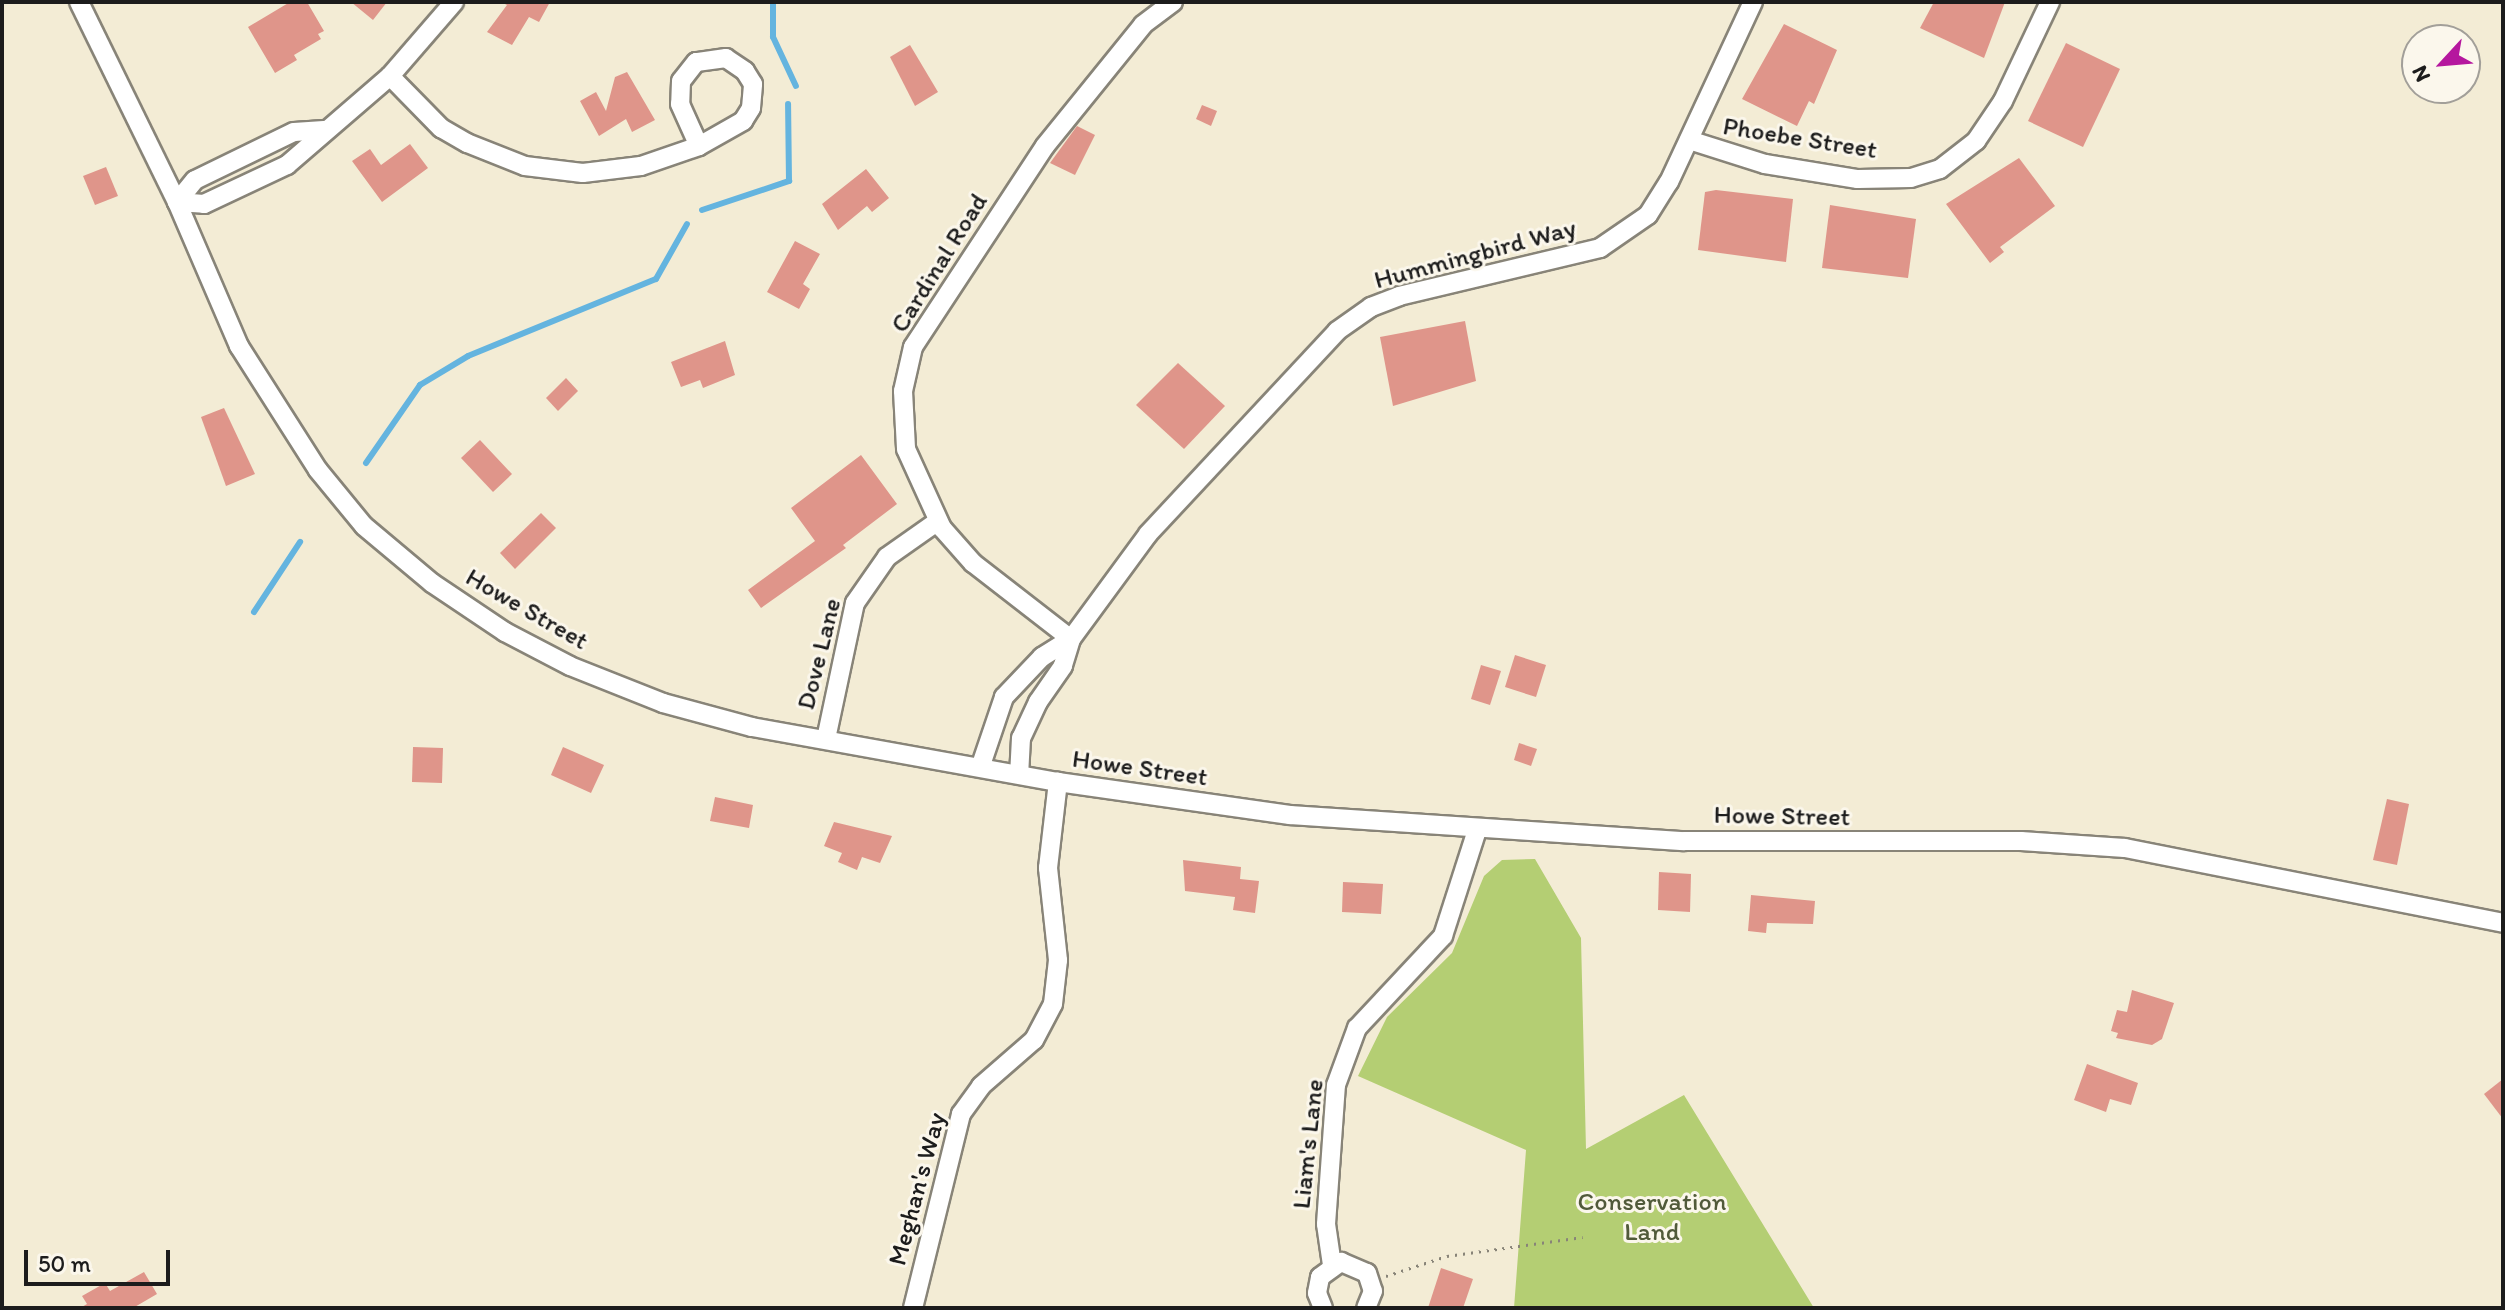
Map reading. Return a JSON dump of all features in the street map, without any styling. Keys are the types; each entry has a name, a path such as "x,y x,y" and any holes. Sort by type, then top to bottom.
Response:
{"street":[{"name":"Howe Street","path":"79,2 106,51 177,202 239,346 291,434 364,526 432,583 505,632 570,666 663,703 826,739 1019,772 1058,782 1290,815 1477,830 1684,841 2021,841 2125,848 2503,923"},
{"path":"177,202 204,204 287,165 390,76 454,2"},
{"name":"Cardinal Road","path":"1071,639 973,563 938,521 906,449 903,391 913,347 1045,146 1133,37 1173,2"},
{"name":"Hummingbird Way","path":"1019,772 1021,738 1038,702 1063,666 1071,639 1148,534 1337,331 1371,307 1399,296 1600,248 1648,215 1689,140 1753,2"},
{"name":"Phoebe Street","path":"1689,140 1765,164 1858,179 1911,178 1940,169 1976,141 2003,101 2050,2"},
{"path":"390,76 441,128 495,157 525,166 611,172 699,146 737,126 751,108 750,77 726,58 696,62 681,81 680,104 699,146"},
{"path":"177,202 195,180 294,132 324,130"},
{"name":"Dove Lane","path":"826,739 855,603 887,557 938,521"},
{"name":"Hummingbird Way","path":"981,765 1004,697 1042,657 1071,639"},
{"name":"Meghan's Way","path":"913,1308 961,1114 981,1086 1034,1040 1053,1004 1058,960 1048,884 1058,782"},
{"name":"Liam's Lane","path":"1323,1308 1317,1284 1332,1265 1326,1224 1336,1085 1357,1028 1443,936 1477,830"},
{"path":"1332,1265 1351,1262 1371,1281 1366,1308"}],"path":[{"path":"1371,1281 1447,1256 1583,1237"}],"green space":[{"name":"Conservation Land","path":"1535,859 1581,938 1586,1149 1684,1095 1814,1308 1514,1308 1526,1150 1358,1076 1387,1017 1452,953 1484,876 1502,860"}],"building":[{"path":"290,2 307,2 324,31 318,34 321,39 294,55 297,60 275,73 248,27"},
{"path":"351,2 387,2 373,20"},
{"path":"501,2 550,2 539,22 529,17 512,45 487,32 507,5"},
{"path":"1934,2 2005,2 1984,58 1920,28"},
{"path":"1784,24 1837,50 1814,104 1809,101 1797,126 1742,99"},
{"path":"2066,43 2120,69 2083,147 2028,121"},
{"path":"910,45 938,92 915,106 890,57"},
{"path":"627,72 655,120 632,132 626,119 599,136 580,101 596,92 606,111 615,77"},
{"path":"1202,105 1217,111 1211,126 1196,119"},
{"path":"1077,126 1095,135 1075,175 1050,163"},
{"path":"410,144 428,168 382,202 352,161 370,149 381,165"},
{"path":"2019,158 2055,206 2000,247 2004,252 1990,263 1946,204"},
{"path":"106,167 118,196 95,205 83,176"},
{"path":"866,169 889,198 872,212 867,206 838,230 822,204"},
{"path":"1716,190 1793,199 1786,262 1698,250 1705,192"},
{"path":"1830,205 1916,219 1908,278 1822,268"},
{"path":"795,241 820,254 803,284 810,289 799,309 767,292"},
{"path":"1465,321 1476,381 1393,406 1380,337"},
{"path":"725,341 735,375 703,388 700,380 681,387 671,362"},
{"path":"1178,363 1225,406 1184,449 1136,405"},
{"path":"566,378 578,391 558,411 546,398"},
{"path":"224,408 255,474 226,486 201,417"},
{"path":"480,440 512,474 493,492 461,458"},
{"path":"861,455 897,504 843,545 846,548 761,608 748,590 815,541 791,508"},
{"path":"541,513 556,528 515,569 500,553"},
{"path":"1515,655 1546,665 1536,697 1505,687"},
{"path":"1481,665 1501,671 1490,705 1471,699"},
{"path":"1519,743 1537,749 1531,766 1514,760"},
{"path":"413,747 443,748 442,783 412,782"},
{"path":"563,747 604,765 591,793 551,775"},
{"path":"715,797 753,805 749,828 710,821"},
{"path":"2387,799 2409,804 2397,865 2373,860"},
{"path":"834,822 892,836 880,863 862,857 857,870 838,862 842,853 824,846"},
{"path":"1183,860 1241,867 1240,879 1259,881 1255,913 1233,910 1235,897 1185,891"},
{"path":"1659,872 1691,874 1690,912 1658,910"},
{"path":"1343,882 1383,884 1381,914 1342,912"},
{"path":"1751,895 1815,901 1813,924 1767,923 1766,933 1748,931"},
{"path":"2132,990 2174,1003 2162,1039 2152,1045 2116,1038 2118,1033 2111,1031 2117,1010 2127,1012"},
{"path":"2087,1064 2138,1083 2131,1105 2110,1099 2106,1112 2074,1100"},
{"path":"2503,1079 2503,1119 2484,1094"},
{"path":"1441,1268 1473,1279 1463,1308 1428,1308"},
{"path":"144,1272 157,1294 133,1308 80,1308 87,1304 82,1296 105,1283 110,1291"}],"waterway":[{"path":"773,2 773,37 796,86"},
{"path":"702,210 789,181 788,104"},
{"path":"366,463 420,385 468,356 656,279 687,224"},
{"path":"254,612 300,542"}]}
